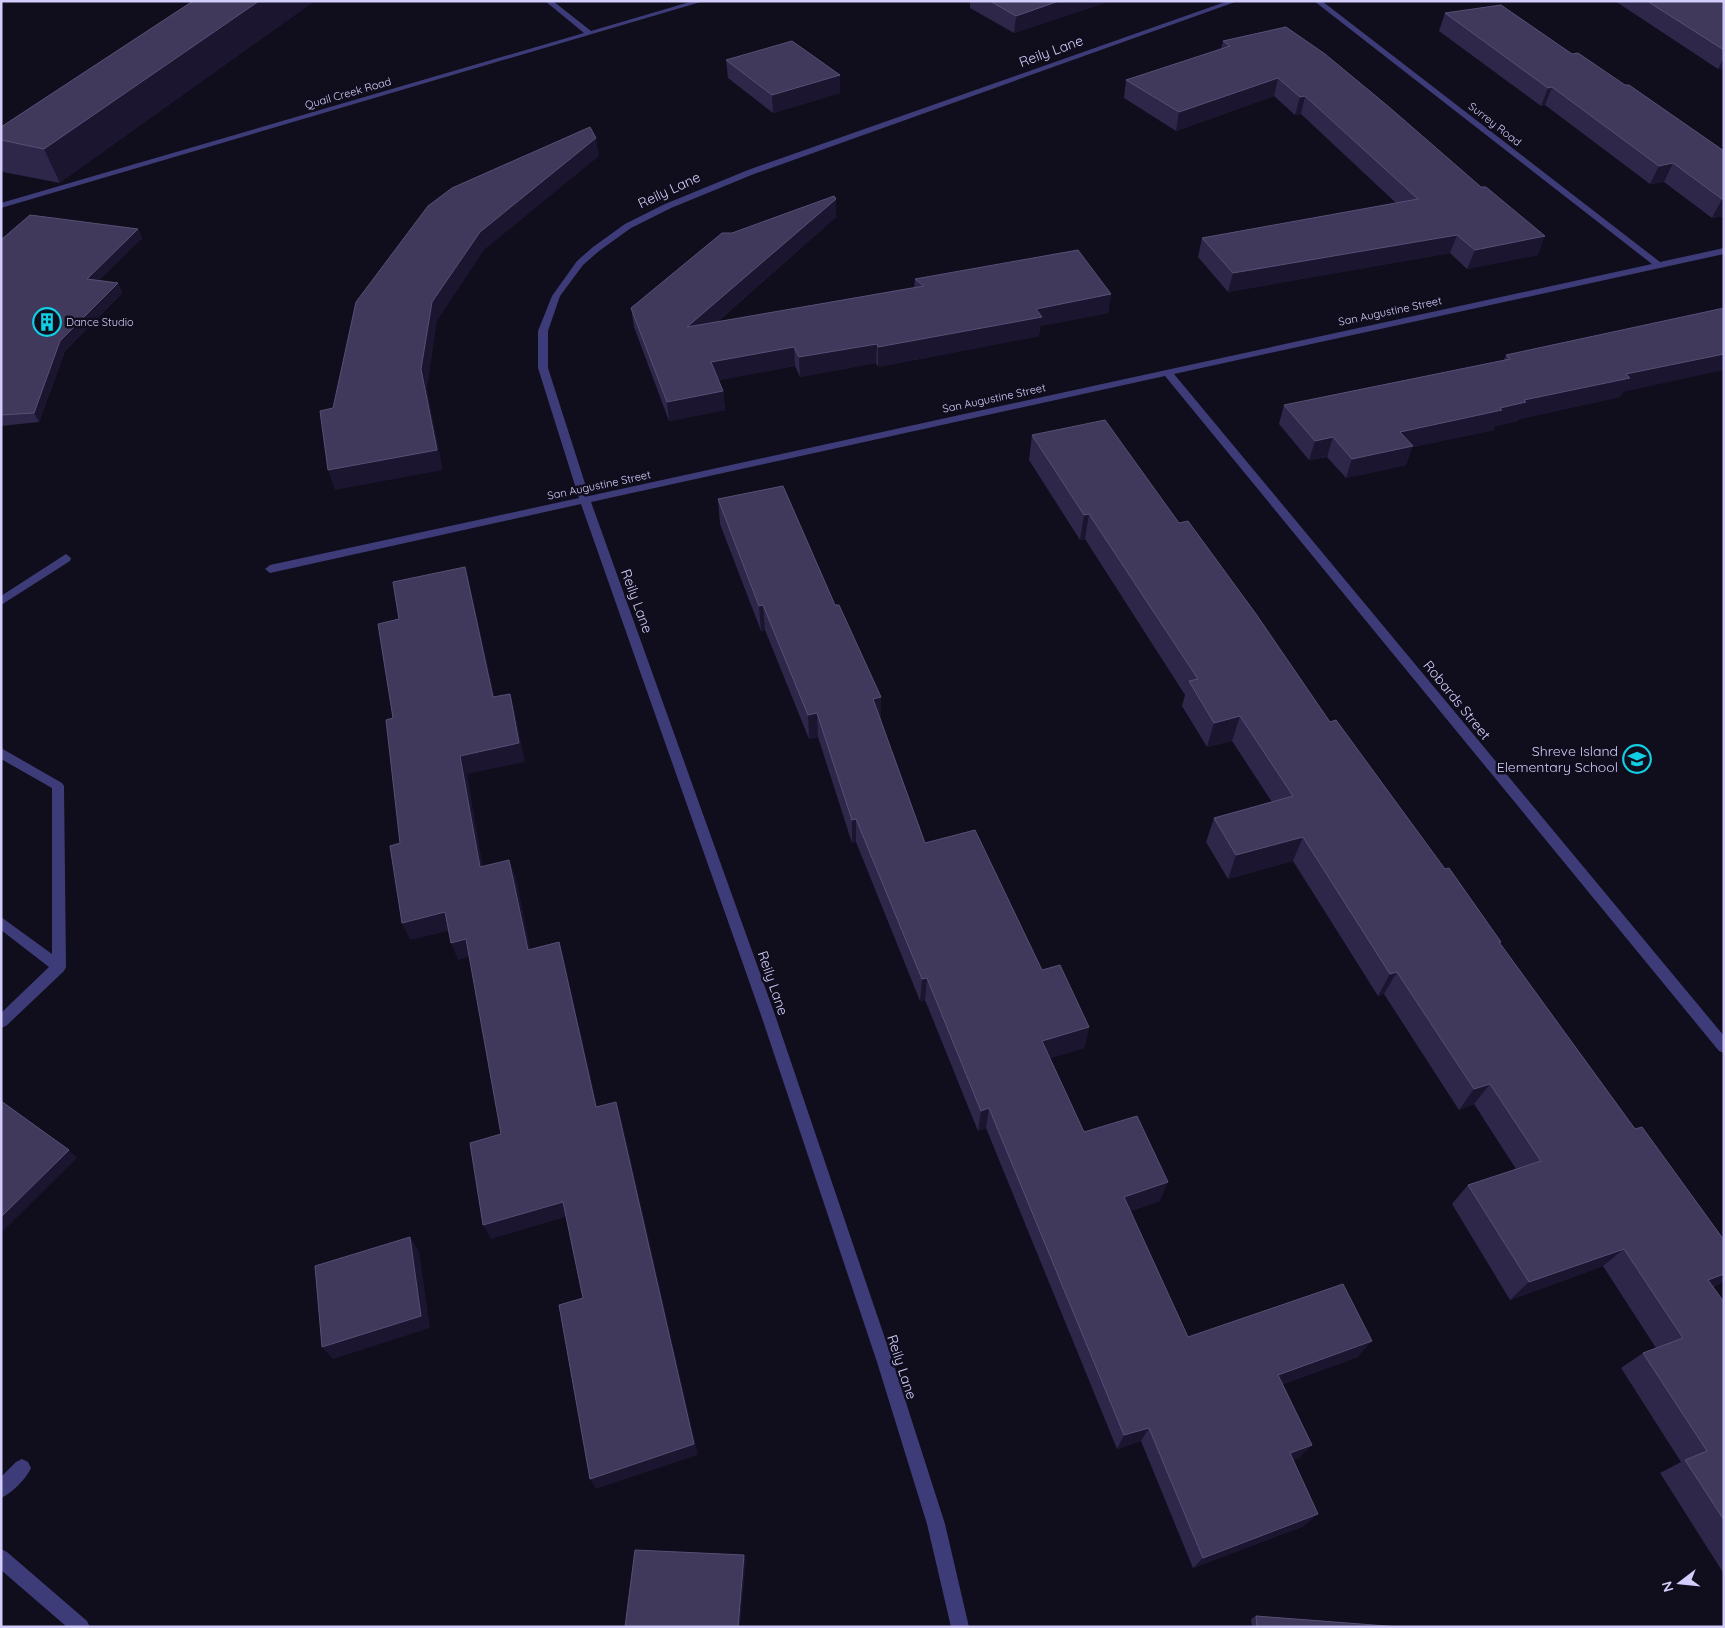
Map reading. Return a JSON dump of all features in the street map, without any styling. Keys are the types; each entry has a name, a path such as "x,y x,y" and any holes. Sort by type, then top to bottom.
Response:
{"street":[{"path":"548,1 590,34"},
{"path":"662,1 673,9"},
{"name":"Quail Creek Road","path":"1,206 701,1"},
{"name":"Reily Lane","path":"960,1627 936,1524 885,1362 768,1016 585,501 543,368 543,331 556,296 580,264 596,249 628,226 709,188 751,172 1235,1"},
{"name":"Surrey Road","path":"1317,1 1658,265"},
{"name":"San Augustine Street","path":"270,569 1724,251"},
{"name":"Robards Street","path":"1167,372 1724,1047"},
{"path":"1,601 66,558"},
{"path":"1,753 58,786 59,967 1,1022"},
{"path":"1,922 59,967"},
{"path":"1,1489 22,1468"},
{"path":"1,1558 81,1627"}],"building":[{"path":"193,1 259,1 44,149 1,140 1,127"},
{"path":"990,1 1059,1 1016,16"},
{"path":"1647,1 1724,1 1724,50"},
{"path":"1501,5 1572,54 1578,53 1625,85 1629,85 1724,151 1724,199 1673,163 1659,166 1552,87 1548,88 1445,13"},
{"path":"1286,27 1325,54 1481,187 1486,187 1545,236 1475,250 1457,235 1233,273 1202,238 1418,199 1305,96 1300,97 1278,78 1179,112 1126,80 1230,46 1223,41"},
{"path":"792,41 840,75 772,95 726,60"},
{"path":"590,127 596,138 480,232 432,302 421,369 437,450 328,470 320,411 333,408 356,302 428,206 452,188"},
{"path":"834,196 836,199 687,327 924,286 915,279 1078,250 1111,294 1036,309 1042,317 878,347 877,344 799,357 794,347 711,362 723,391 667,402 631,308 722,233 732,233"},
{"name":"Dance Studio","path":"30,215 138,229 87,279 118,283 60,341 34,413 1,415 1,239"},
{"path":"1724,308 1724,354 1626,374 1630,378 1524,400 1526,402 1500,408 1502,410 1400,432 1413,446 1352,459 1333,437 1315,441 1284,405 1510,359 1506,355"},
{"path":"1105,420 1179,523 1188,521 1256,614 1330,722 1336,720 1445,869 1449,868 1501,942 1499,942 1635,1129 1642,1127 1724,1240 1724,1274 1708,1280 1724,1302 1724,1520 1685,1460 1707,1451 1643,1353 1683,1338 1624,1249 1529,1282 1468,1185 1541,1161 1490,1084 1474,1089 1397,972 1390,974 1303,837 1236,855 1214,818 1293,796 1240,716 1214,723 1189,681 1198,679 1089,514 1084,515 1032,435"},
{"path":"783,486 835,605 839,605 881,697 873,699 925,843 975,830 1042,970 1060,965 1089,1027 1042,1041 1084,1132 1137,1116 1168,1182 1124,1197 1188,1337 1343,1284 1372,1341 1278,1375 1312,1445 1290,1453 1318,1514 1203,1558 1149,1428 1124,1435 989,1108 981,1111 927,978 922,979 856,819 852,820 817,713 808,715 763,605 759,606 718,499"},
{"path":"465,567 493,697 510,694 519,743 460,756 480,867 509,860 528,950 559,942 596,1107 616,1102 694,1444 590,1479 559,1305 583,1298 563,1202 483,1225 470,1143 501,1134 466,939 451,943 445,912 402,923 390,846 400,843 386,720 393,718 378,624 399,619 393,582"},
{"path":"1,1101 69,1150 1,1217"},
{"path":"410,1237 421,1316 322,1347 315,1266"},
{"path":"635,1550 744,1555 738,1627 625,1627"},
{"path":"1256,1616 1400,1627 1257,1627"}],"place":[{"name":"Dance Studio","path":"47,322"},
{"name":"Shreve Island Elementary School","path":"1637,759"}]}
